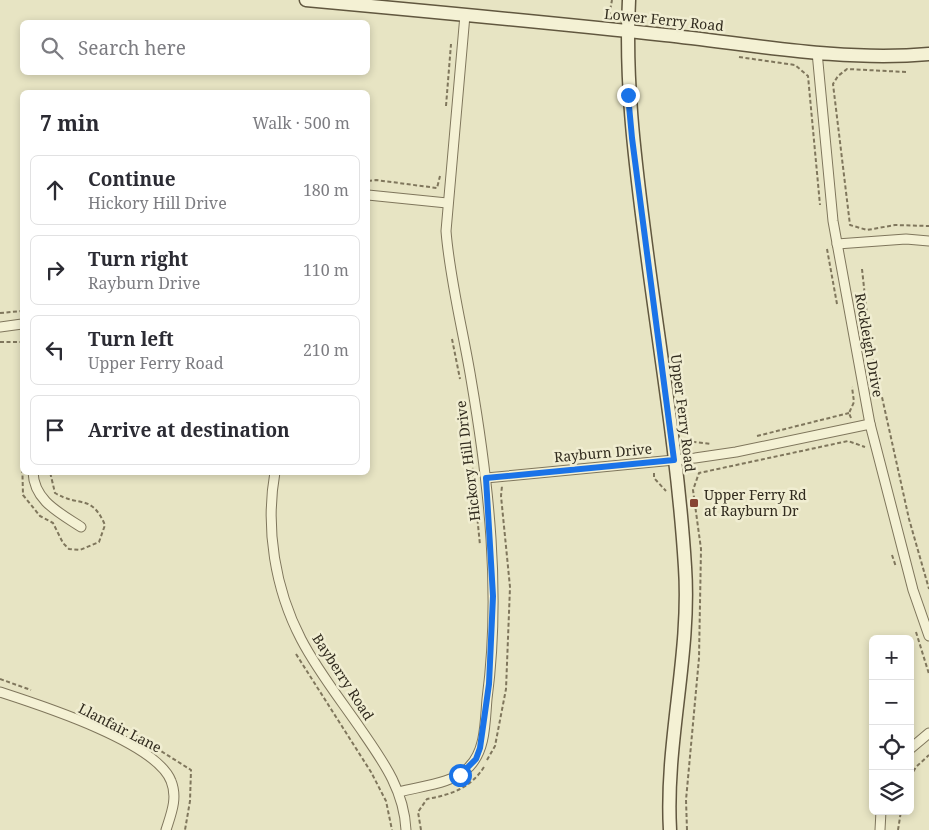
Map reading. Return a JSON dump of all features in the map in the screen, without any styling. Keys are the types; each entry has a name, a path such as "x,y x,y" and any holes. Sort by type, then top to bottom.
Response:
{"main road":[{"name":"Lower Ferry Road","path":"306,0 609,29 817,52 872,56 929,54"},
{"name":"Upper Ferry Road","path":"629,0 627,31 628,95 632,138 680,506 686,594 685,635 670,781 670,830"}],"street":[{"name":"Hickory Hill Drive","path":"399,792 460,775 472,763 480,748 489,684 492,640 492,560 486,478 469,367 448,261 447,203 465,15"},
{"name":"Rockleigh Drive","path":"817,52 833,221 870,424 913,590 929,636"},
{"path":"370,195 447,203"},
{"path":"837,244 906,238 929,241"},
{"path":"0,327 20,324"},
{"name":"Rayburn Drive","path":"486,478 674,460 736,452 870,424"},
{"path":"33,475 34,483 43,500 81,527"},
{"name":"Bayberry Road","path":"276,475 271,511 272,540 280,586 289,613 316,664 390,772 404,808 406,830"},
{"name":"Llanfair Lane","path":"0,692 74,719 107,734 160,763 167,772 174,794 174,806 166,830"},
{"path":"914,746 929,733"},
{"path":"880,830 882,815"}],"path":[{"path":"609,29 608,14 612,0"},
{"path":"445,111 451,43"},
{"path":"739,57 794,65 808,76 821,212"},
{"path":"906,72 847,69 838,76 833,84 850,225 867,230 896,225 929,226"},
{"path":"437,202 437,188 441,170"},
{"path":"370,181 437,188"},
{"path":"826,248 837,304"},
{"path":"862,269 870,343 908,519 929,589"},
{"path":"0,313 20,311"},
{"path":"452,338 460,382"},
{"path":"0,342 20,342"},
{"path":"849,413 854,402 851,379"},
{"path":"849,413 856,427"},
{"path":"755,437 849,413"},
{"path":"672,442 694,441 718,446"},
{"path":"687,830 686,800 698,658 701,549 693,490 699,472 848,441 864,445 867,452"},
{"path":"471,455 481,551"},
{"path":"654,462 654,478 666,491"},
{"path":"892,552 896,570"},
{"path":"913,624 929,674"},
{"path":"914,770 929,756"},
{"path":"898,830 901,815"}],"place":[{"name":"Upper Ferry Rd at Rayburn Dr","path":"694,503"}],"route":[{"path":"460,775 476,759 480,748 489,684 493,596 486,478 674,460 628,95"}]}
